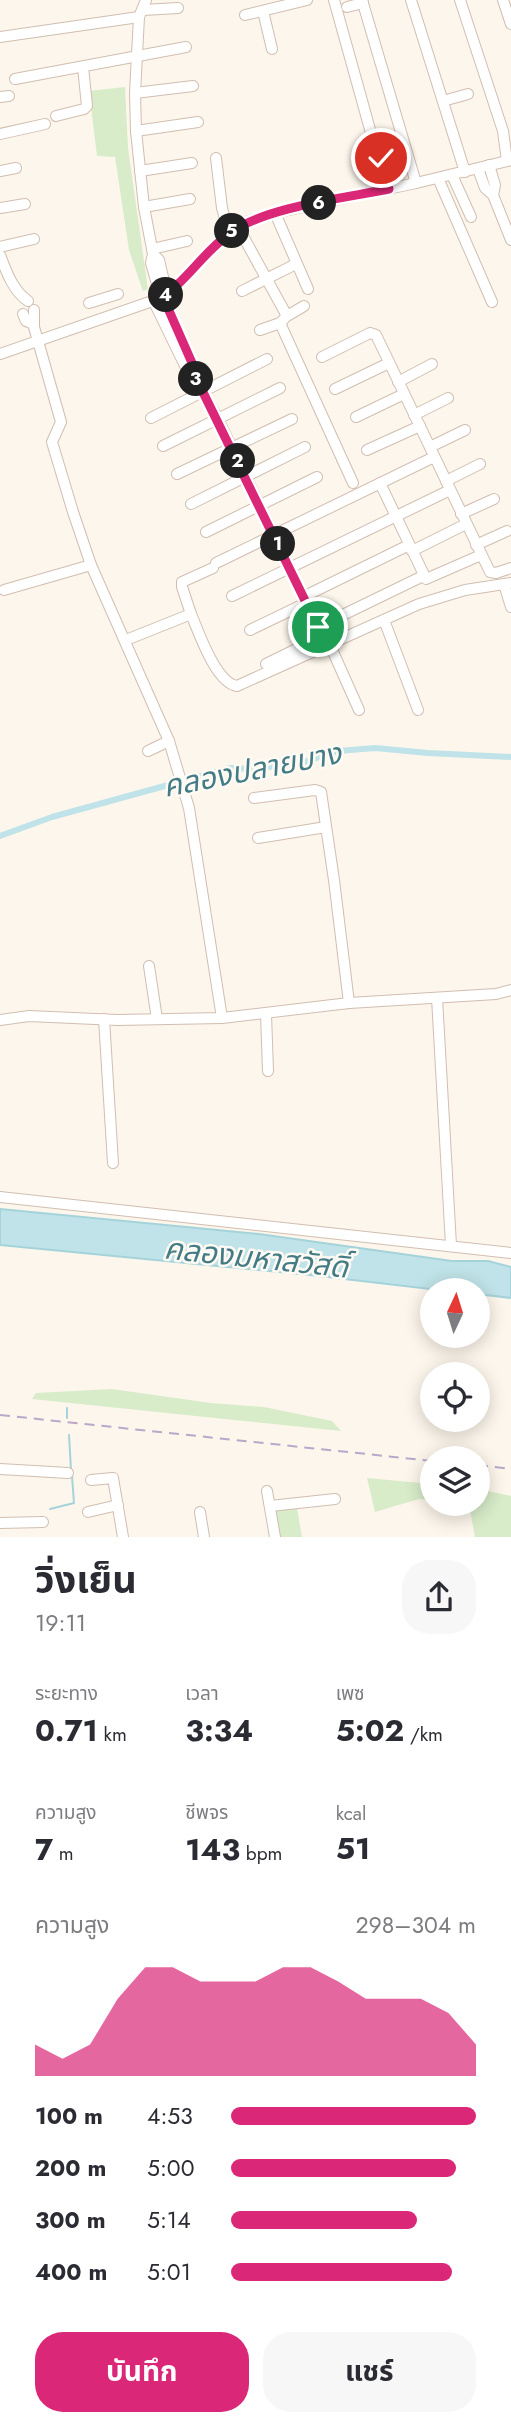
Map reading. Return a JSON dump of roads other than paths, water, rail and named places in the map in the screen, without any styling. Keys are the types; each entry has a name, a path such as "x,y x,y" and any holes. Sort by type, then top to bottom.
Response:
{"street":[{"path":"245,15 307,0"},
{"path":"334,0 376,151 381,158 385,190"},
{"path":"411,0 465,172"},
{"path":"0,354 35,332 99,308 161,298 234,230 275,213 509,160 460,0"},
{"path":"503,0 511,24"},
{"path":"347,7 363,1 416,183"},
{"path":"0,37 143,9 178,8"},
{"path":"143,9 135,93 136,131 152,252 159,260 161,298 181,348 196,372 197,380 321,633 319,638 266,664"},
{"path":"263,11 272,49"},
{"path":"15,79 186,47"},
{"path":"56,116 87,106 83,67"},
{"path":"135,93 193,86"},
{"path":"443,101 468,94"},
{"path":"136,131 198,122"},
{"path":"0,134 46,124"},
{"path":"502,131 511,147"},
{"path":"216,158 222,208 267,278 353,483"},
{"path":"140,171 192,163"},
{"path":"489,165 495,185 493,195"},
{"path":"0,171 16,168"},
{"path":"478,169 485,188 493,195 511,240"},
{"path":"452,175 471,217"},
{"path":"438,178 492,302"},
{"path":"144,207 190,199"},
{"path":"0,208 25,204"},
{"path":"275,213 308,289"},
{"path":"0,247 34,239"},
{"path":"152,252 187,241"},
{"path":"0,255 4,277 35,319 35,332 61,422 52,442 91,565 169,741 184,787 222,1018"},
{"path":"242,291 292,266"},
{"path":"99,308 118,294"},
{"path":"260,330 304,306"},
{"path":"322,357 373,333 489,572 511,568"},
{"path":"151,418 267,359"},
{"path":"335,389 389,363"},
{"path":"398,382 432,364"},
{"path":"163,446 280,388"},
{"path":"356,417 404,394"},
{"path":"414,415 448,398"},
{"path":"177,474 292,419"},
{"path":"367,450 420,426"},
{"path":"465,430 380,483 182,582 191,614 221,676 233,685 244,683 384,620 465,590 508,584 511,607"},
{"path":"191,504 305,447"},
{"path":"232,596 395,516 480,464"},
{"path":"206,532 317,477"},
{"path":"380,483 426,579 481,555"},
{"path":"461,514 494,499"},
{"path":"250,630 304,600 466,524"},
{"path":"476,545 507,531"},
{"path":"4,590 91,565"},
{"path":"318,627 423,576"},
{"path":"126,640 191,614"},
{"path":"384,620 418,710"},
{"path":"330,645 359,710"},
{"path":"148,751 169,741"},
{"path":"254,798 319,790 322,795 349,1003"},
{"path":"258,838 326,827"},
{"path":"149,965 157,1019"},
{"path":"0,1020 29,1016 104,1019 222,1018 349,1003 496,994 511,989"},
{"path":"437,998 451,1245"},
{"path":"266,1014 268,1071"},
{"path":"104,1019 113,1163"},
{"path":"0,1197 511,1253"},
{"path":"0,1469 68,1473"},
{"path":"91,1480 113,1478 123,1537"},
{"path":"267,1491 275,1537"},
{"path":"270,1506 335,1499"},
{"path":"88,1512 118,1505"},
{"path":"200,1512 204,1537"},
{"path":"0,1523 43,1522"}],"water":[{"name":"คลองมหาสวัสดิ์","path":"0,1209 259,1234 452,1261 488,1261 511,1267 511,1298 490,1295 490,1278 420,1278 420,1288 0,1245"}],"waterway":[{"name":"คลองปลายบาง","path":"0,836 52,817 230,768 252,769 301,763 338,751 375,748 511,757"},
{"path":"67,1408 67,1418"},
{"path":"69,1435 71,1470"},
{"path":"50,1509 74,1503 72,1476"}],"railway":[{"path":"0,1415 420,1460"},
{"path":"490,1466 511,1469"}]}
